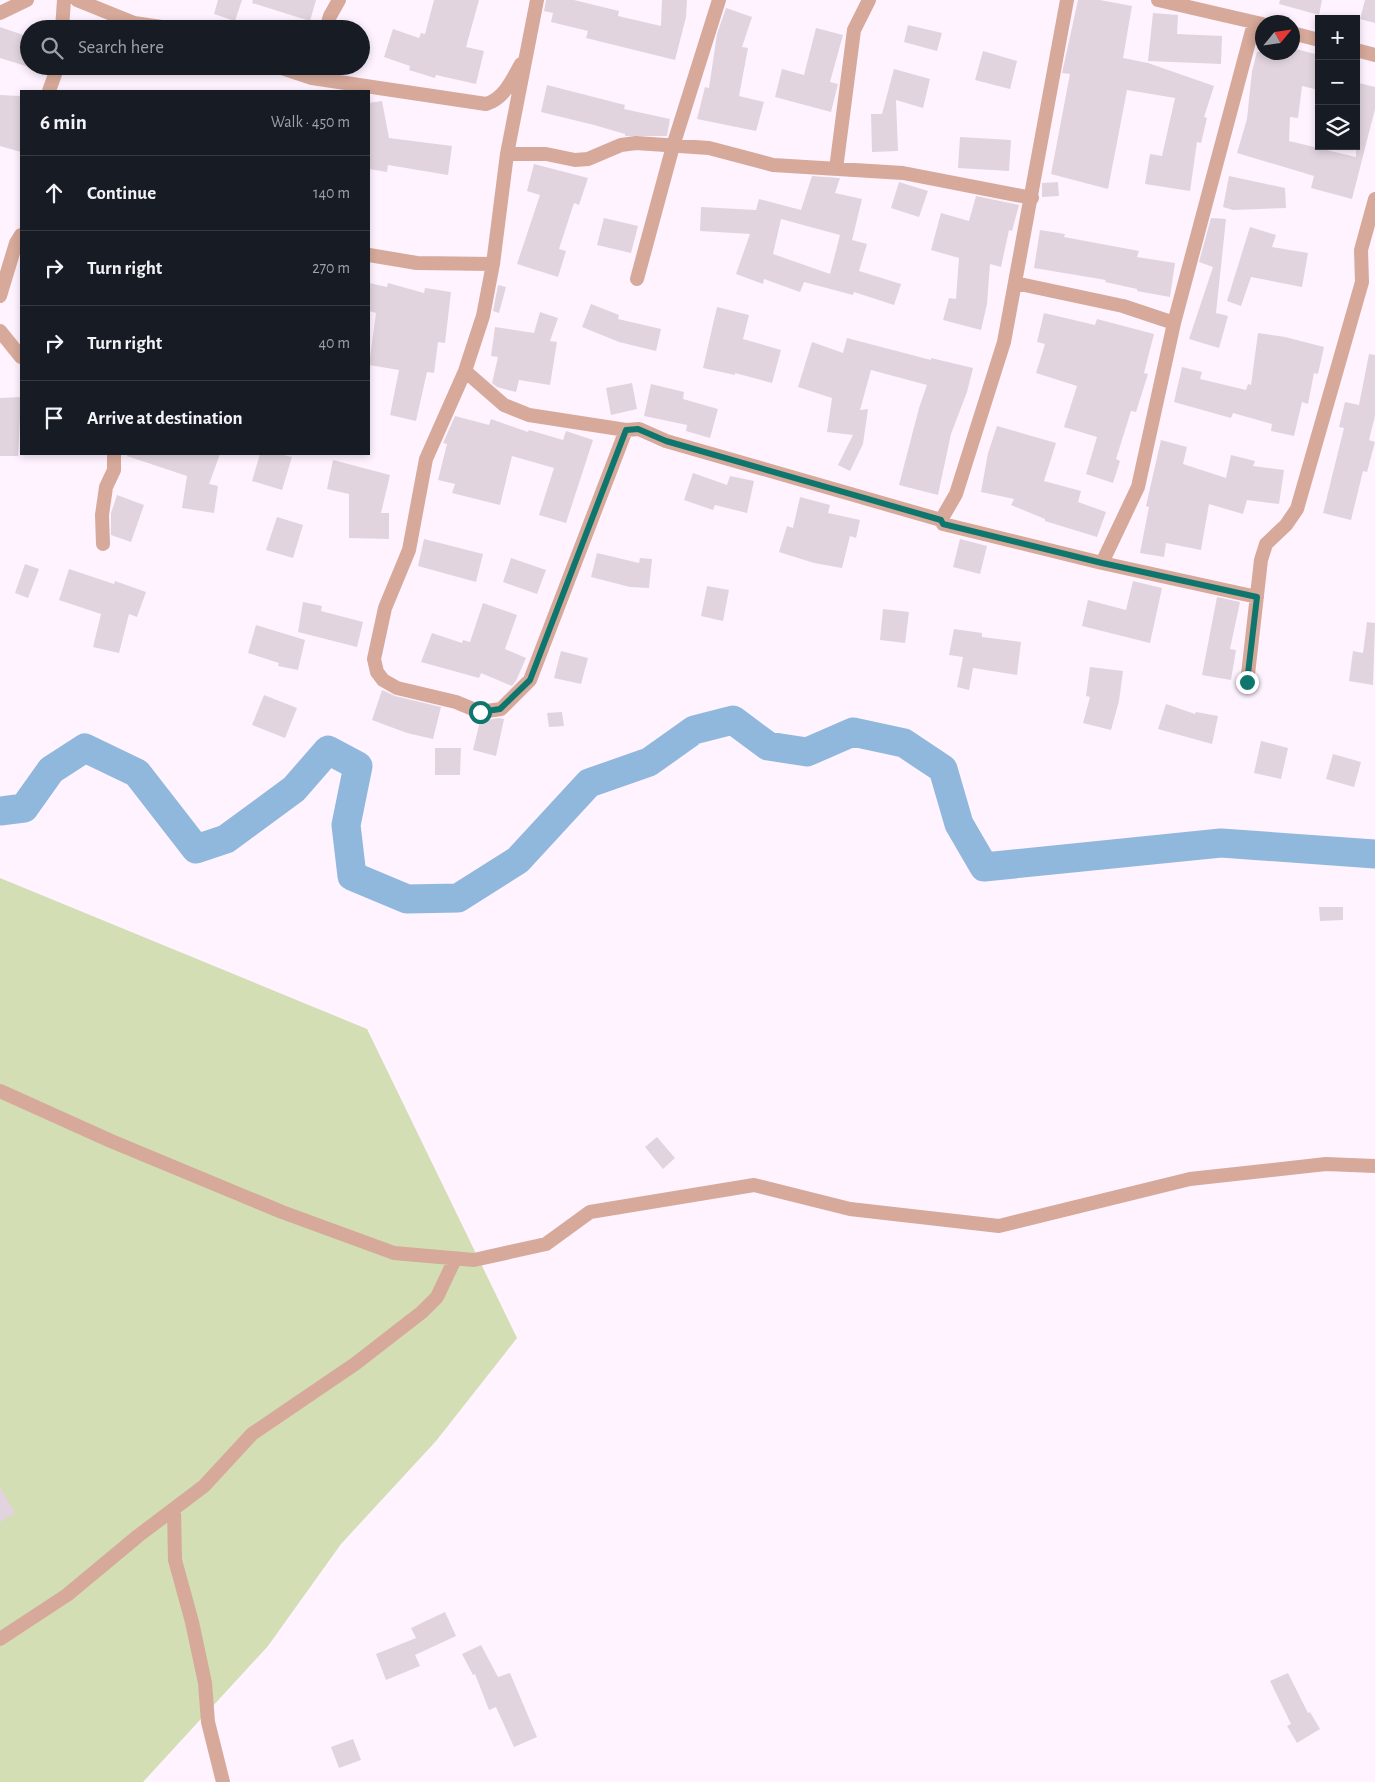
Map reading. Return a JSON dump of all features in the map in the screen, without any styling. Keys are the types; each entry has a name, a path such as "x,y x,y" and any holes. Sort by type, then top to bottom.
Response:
{"street":[{"path":"0,13 26,0"},
{"path":"63,20 64,0"},
{"path":"77,0 127,20"},
{"path":"329,20 339,0"},
{"path":"537,0 507,154 493,264 483,316 465,371 428,453 409,550 385,608 374,659 377,672 383,680 397,688 456,702 480,712 500,709 530,680 626,430"},
{"path":"637,279 673,146 719,0"},
{"path":"836,169 854,30 869,0"},
{"path":"941,520 956,494 1004,342 1068,0"},
{"path":"1158,0 1255,23"},
{"path":"1102,563 1138,486 1174,323 1255,35"},
{"path":"1300,35 1315,39"},
{"path":"1360,51 1375,55"},
{"path":"330,75 486,104 495,102 502,94 526,58"},
{"path":"49,90 55,75"},
{"path":"507,154 546,154 575,160 588,159 621,145 709,148 773,165 903,173 1032,198"},
{"path":"1247,682 1261,560 1266,544 1286,525 1297,509 1368,283 1361,250 1375,199"},
{"path":"0,296 16,243 20,237"},
{"path":"370,254 417,263 493,264"},
{"path":"1016,283 1123,306 1174,323"},
{"path":"0,331 20,356"},
{"path":"465,371 504,405 529,415 626,430 638,429 666,441 941,520 943,524 1102,563 1257,597"},
{"path":"103,544 102,515 106,487 114,470 114,455"},
{"path":"0,1091 111,1141 282,1212 394,1253 455,1259 474,1260 546,1244 590,1212 754,1185 850,1209 999,1226 1190,1179 1326,1164 1375,1166"},
{"path":"0,1639 68,1596 124,1546 204,1486 252,1434 355,1364 422,1312 437,1297 455,1259"},
{"path":"174,1508 175,1560 194,1630 205,1683 208,1722 223,1782"}],"green space":[{"path":"0,878 367,1029 517,1338 436,1441 341,1544 268,1646 143,1782 0,1782"}],"building":[{"path":"218,0 242,0 235,20 214,14"},
{"path":"253,0 316,0 310,20 252,3"},
{"path":"434,0 479,0 466,47 484,51 476,84 436,75 435,78 409,70 410,66 384,57 393,29 419,38 421,33 425,34"},
{"path":"546,0 574,0 619,11 618,16 661,26 662,0 687,0 686,17 675,60 586,38 588,31 551,22 553,13 544,11"},
{"path":"1078,0 1100,0 1132,6 1123,58 1148,63 1214,86 1204,117 1207,118 1201,143 1197,142 1190,191 1145,184 1150,154 1162,156 1175,98 1127,90 1108,189 1051,174 1070,74 1062,73"},
{"path":"1280,0 1322,0 1319,15 1279,4"},
{"path":"1365,0 1375,0 1375,23 1360,19"},
{"path":"726,8 752,17 742,47 748,48 739,96 764,102 756,131 697,119 705,87 709,88 717,34"},
{"path":"1153,13 1178,15 1177,34 1222,36 1221,64 1148,61"},
{"path":"908,25 942,33 937,51 904,42"},
{"path":"0,27 20,34 20,64 0,58"},
{"path":"816,28 843,35 830,82 838,84 831,112 775,97 782,69 804,75"},
{"path":"1300,50 1315,54 1315,89 1302,86 1298,118 1290,117 1289,141 1315,147 1315,150 1327,150 1356,157 1356,150 1360,150 1360,83 1375,87 1375,109 1352,199 1311,188 1314,176 1237,153 1247,119 1255,60 1300,60"},
{"path":"983,51 1017,61 1010,89 975,80"},
{"path":"894,69 930,79 923,108 896,100 898,151 872,152 871,114 882,114"},
{"path":"547,85 625,105 624,109 670,119 667,136 625,136 625,134 594,125 541,112"},
{"path":"0,95 20,96 20,152 0,146"},
{"path":"382,101 389,138 452,146 448,175 388,165 387,172 370,169 370,103"},
{"path":"960,137 1011,140 1009,171 958,168"},
{"path":"534,164 588,178 579,205 574,203 559,249 566,251 558,277 517,264 540,195 527,191"},
{"path":"812,176 840,178 835,193 862,199 852,240 867,244 859,271 901,284 894,305 854,292 853,295 804,282 800,292 764,279 763,284 736,274 750,234 700,231 701,207 756,210 759,199 801,210","holes":["781,219 840,235 830,274 773,254"]},
{"path":"1229,176 1285,188 1286,208 1233,210 1223,207"},
{"path":"899,182 928,191 919,217 891,208"},
{"path":"1058,182 1059,196 1042,197 1042,183"},
{"path":"976,196 1019,205 1012,231 1009,230 1001,267 990,264 987,304 981,330 943,320 949,298 956,299 959,258 931,250 941,213 969,221"},
{"path":"604,218 638,226 631,253 597,245"},
{"path":"1211,218 1226,219 1216,313 1228,316 1219,348 1189,339 1213,267 1199,262"},
{"path":"1250,227 1276,235 1272,247 1308,253 1302,287 1251,277 1241,306 1227,301"},
{"path":"1040,230 1065,234 1064,237 1139,251 1137,257 1175,263 1170,297 1137,291 1137,289 1105,282 1106,280 1034,268"},
{"path":"370,283 387,287 388,283 424,293 425,288 451,292 445,343 438,342 434,373 427,372 416,421 390,415 399,370 370,365 376,313 370,311"},
{"path":"498,285 506,287 499,313 493,311"},
{"path":"591,304 619,315 618,319 661,329 656,351 619,342 582,327"},
{"path":"717,307 749,315 743,339 781,350 772,383 735,373 735,375 703,368"},
{"path":"540,312 558,318 550,341 557,342 550,385 519,380 516,392 497,387 492,383 498,357 491,356 495,327 534,333"},
{"path":"1044,313 1095,325 1097,319 1154,334 1144,373 1148,374 1136,412 1131,411 1116,459 1120,461 1113,483 1086,474 1097,437 1064,427 1077,386 1036,373 1045,344 1037,342"},
{"path":"1258,333 1285,337 1324,347 1318,374 1314,373 1308,404 1302,402 1294,436 1271,431 1272,424 1233,413 1231,418 1174,402 1182,367 1202,372 1200,379 1246,390 1248,384 1251,385"},
{"path":"847,338 931,360 931,358 973,368 967,392 951,434 938,495 899,485 919,408 927,385 871,370 860,410 868,409 863,444 850,471 838,465 853,435 827,432 832,398 798,387 812,342 843,353"},
{"path":"1369,354 1375,355 1375,416 1369,440 1375,442 1367,472 1363,471 1351,520 1323,513 1344,428 1339,427 1345,402 1359,405"},
{"path":"632,383 637,409 611,415 606,388"},
{"path":"651,384 684,392 683,399 718,409 710,438 686,431 687,425 644,416"},
{"path":"20,397 18,456 0,456 0,398"},
{"path":"455,416 489,425 491,419 528,432 529,430 563,440 566,431 593,440 566,523 539,515 554,468 512,456 500,505 452,493 455,484 438,480 447,444 443,443"},
{"path":"997,426 1056,443 1044,481 1081,491 1078,502 1106,512 1097,537 1045,521 1045,519 1011,505 1014,499 981,492 988,453"},
{"path":"1161,440 1187,447 1183,464 1226,478 1231,455 1255,461 1253,466 1284,470 1279,504 1247,500 1243,514 1209,504 1201,550 1166,543 1164,557 1140,553 1149,507 1146,506"},
{"path":"220,455 209,484 218,486 214,513 182,508 187,476 127,456"},
{"path":"260,455 292,457 282,490 252,481"},
{"path":"333,460 390,475 381,513 389,513 389,539 349,538 349,494 327,489"},
{"path":"693,473 727,485 730,476 754,481 747,513 715,505 713,510 684,500"},
{"path":"117,495 144,505 131,542 111,535 111,513"},
{"path":"800,497 830,505 828,513 860,520 856,538 850,536 842,568 814,563 779,552 787,526 793,528"},
{"path":"277,517 303,525 293,558 266,550"},
{"path":"424,539 483,554 476,582 418,566"},
{"path":"960,539 987,546 980,574 953,567"},
{"path":"597,553 639,563 640,558 652,559 649,588 630,587 591,577"},
{"path":"511,558 546,570 537,594 503,582"},
{"path":"25,564 39,569 28,598 15,593"},
{"path":"69,569 114,584 115,581 146,592 137,617 129,614 119,653 93,647 101,614 59,600"},
{"path":"1133,581 1162,588 1150,643 1082,626 1088,600 1126,610"},
{"path":"707,586 729,590 723,621 701,616"},
{"path":"1217,597 1240,602 1230,649 1236,650 1231,680 1202,675"},
{"path":"303,602 322,606 321,611 363,622 357,647 298,632"},
{"path":"483,603 517,615 505,649 526,658 512,686 481,673 479,678 421,662 432,633 462,643 463,640 470,642"},
{"path":"883,609 909,612 905,643 880,640"},
{"path":"1367,622 1375,623 1373,685 1349,681 1353,651 1363,653"},
{"path":"256,625 305,640 298,670 278,666 279,663 248,653"},
{"path":"954,629 982,633 982,637 1021,642 1017,675 973,668 969,690 957,687 963,657 949,655"},
{"path":"561,651 588,658 581,684 554,678"},
{"path":"1090,667 1123,671 1119,701 1111,730 1083,723 1090,697 1086,696"},
{"path":"382,690 395,696 441,707 433,739 407,733 372,720"},
{"path":"264,695 297,708 285,738 252,725"},
{"path":"1166,704 1195,714 1196,712 1218,716 1212,744 1158,729"},
{"path":"562,712 564,726 549,727 547,713"},
{"path":"504,719 496,756 473,750 480,721"},
{"path":"1261,741 1288,748 1281,779 1254,773"},
{"path":"435,748 461,748 460,775 435,775"},
{"path":"1333,754 1361,762 1354,787 1326,779"},
{"path":"1319,907 1343,907 1343,920 1320,921"},
{"path":"657,1137 675,1158 663,1169 645,1147"},
{"path":"0,1487 15,1513 0,1522"},
{"path":"445,1612 456,1636 415,1655 420,1666 386,1680 376,1654 416,1638 411,1628"},
{"path":"481,1645 498,1677 510,1673 537,1737 514,1747 496,1707 489,1710 475,1674 473,1675 462,1654"},
{"path":"1288,1673 1308,1713 1310,1712 1320,1729 1297,1743 1287,1726 1291,1724 1270,1681"},
{"path":"353,1739 361,1760 339,1768 331,1747"}],"waterway":[{"path":"0,811 24,808 51,770 85,748 137,773 196,849 226,839 294,789 328,750 358,766 346,825 352,876 407,899 458,898 518,860 589,783 649,762 694,730 733,720 768,746 807,752 853,732 904,743 943,769 959,824 984,867 1221,843 1375,854"}],"route":[{"path":"480,712 500,709 530,680 626,430 638,429 666,441 941,520 943,524 1102,563 1257,597 1247,682"}]}
